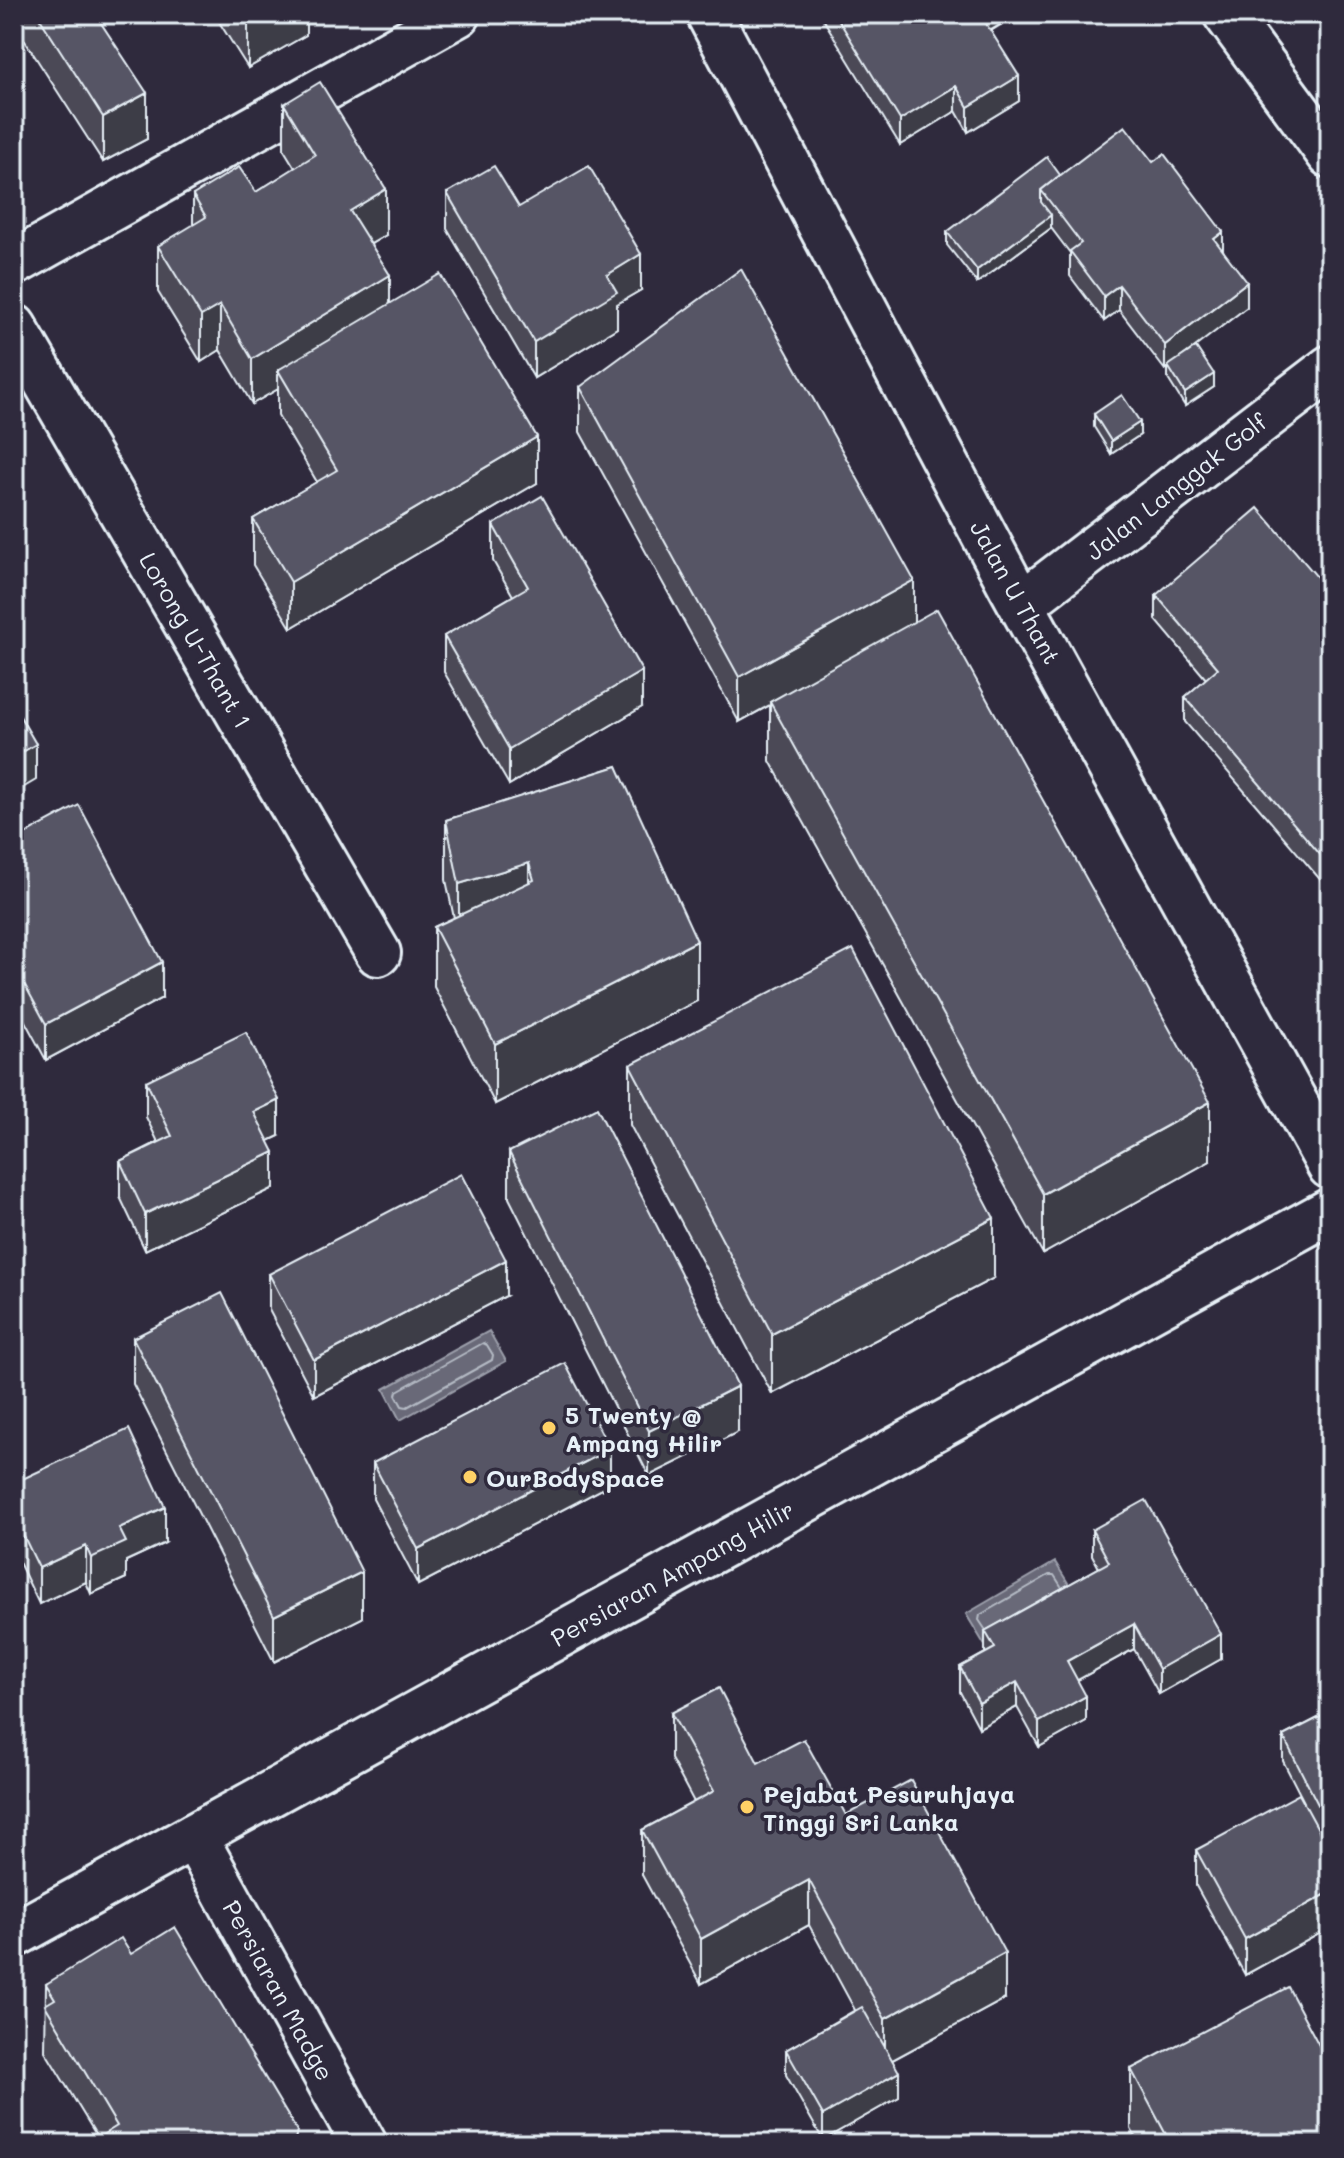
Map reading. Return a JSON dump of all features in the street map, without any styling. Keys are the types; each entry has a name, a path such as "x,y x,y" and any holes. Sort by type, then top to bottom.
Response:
{"street":[{"path":"14,263 458,14"},
{"name":"Jalan U Thant","path":"709,14 1022,604 1330,1166"},
{"path":"1226,14 1330,155"},
{"name":"Lorong U-Thant 1","path":"14,327 378,953"},
{"name":"Jalan Langgak Golf","path":"1022,604 1330,368"},
{"name":"Persiaran Ampang Hilir","path":"14,1935 1330,1211"},
{"name":"Persiaran Madge","path":"194,1836 364,2144"}],"water":[{"path":"489,1331 506,1361 400,1420 384,1389"},
{"path":"1055,1562 1076,1596 987,1649 966,1614"}],"building":[{"path":"37,14 95,14 147,93 103,117"},
{"path":"243,14 263,14 248,22"},
{"path":"835,14 980,14 1019,76 968,107 956,86 900,120"},
{"path":"320,82 386,189 350,211 390,275 252,359 220,305 201,316 158,246 206,217 193,195 239,167 256,192 315,155 284,104"},
{"path":"1125,126 1153,162 1164,154 1223,232 1214,239 1247,282 1165,345 1119,285 1104,296 1070,251 1081,243 1041,190"},
{"path":"1047,157 1060,175 1041,190 1041,202 1051,215 977,270 947,232"},
{"path":"494,166 519,207 589,166 641,254 607,275 617,292 534,342 447,193"},
{"path":"741,269 914,580 739,677 580,387"},
{"path":"440,274 537,437 291,582 253,519 337,470 278,370"},
{"path":"1196,347 1214,374 1185,393 1168,366"},
{"path":"1122,395 1140,422 1111,441 1094,414"},
{"path":"542,496 642,671 509,749 444,636 528,587 493,525"},
{"path":"1258,508 1330,592 1330,866 1185,697 1218,668 1156,595"},
{"path":"937,609 1210,1102 1043,1194 770,702"},
{"path":"14,706 36,744 14,757"},
{"path":"617,766 697,941 495,1044 434,927 534,880 529,863 459,884 446,820"},
{"path":"79,805 162,962 46,1024 14,965 14,840"},
{"path":"853,949 994,1218 772,1334 630,1065"},
{"path":"246,1032 279,1100 254,1112 274,1152 145,1214 120,1161 172,1136 146,1081"},
{"path":"597,1108 738,1386 649,1431 509,1152"},
{"path":"461,1174 506,1260 314,1360 269,1274"},
{"path":"222,1293 362,1572 274,1616 133,1338"},
{"path":"565,1363 610,1449 418,1549 373,1463"},
{"path":"129,1429 165,1507 119,1528 126,1542 91,1558 86,1546 39,1568 14,1516 14,1483"},
{"path":"1146,1500 1221,1634 1159,1669 1134,1624 1067,1661 1086,1696 1039,1722 1017,1682 979,1703 960,1667 995,1648 985,1631 1109,1562 1092,1530"},
{"path":"719,1688 758,1763 804,1739 846,1815 911,1780 1005,1953 885,2019 809,1880 701,1939 642,1830 714,1791 671,1713"},
{"path":"1330,1712 1330,1828 1283,1736"},
{"path":"1299,1794 1330,1851 1330,1892 1245,1939 1196,1850"},
{"path":"175,1927 297,2131 294,2144 88,2144 117,2126 45,2005 55,1999 46,1984 121,1938 131,1954"},
{"path":"1330,1965 1330,1981 1323,1968"},
{"path":"1288,1987 1330,2066 1330,2144 1171,2144 1131,2069"},
{"path":"862,2007 899,2072 823,2115 786,2050"}],"place":[{"name":"5 Twenty @ Ampang Hilir","path":"549,1428"},
{"name":"OurBodySpace","path":"470,1477"},
{"name":"Pejabat Pesuruhjaya Tinggi Sri Lanka","path":"747,1807"}]}
